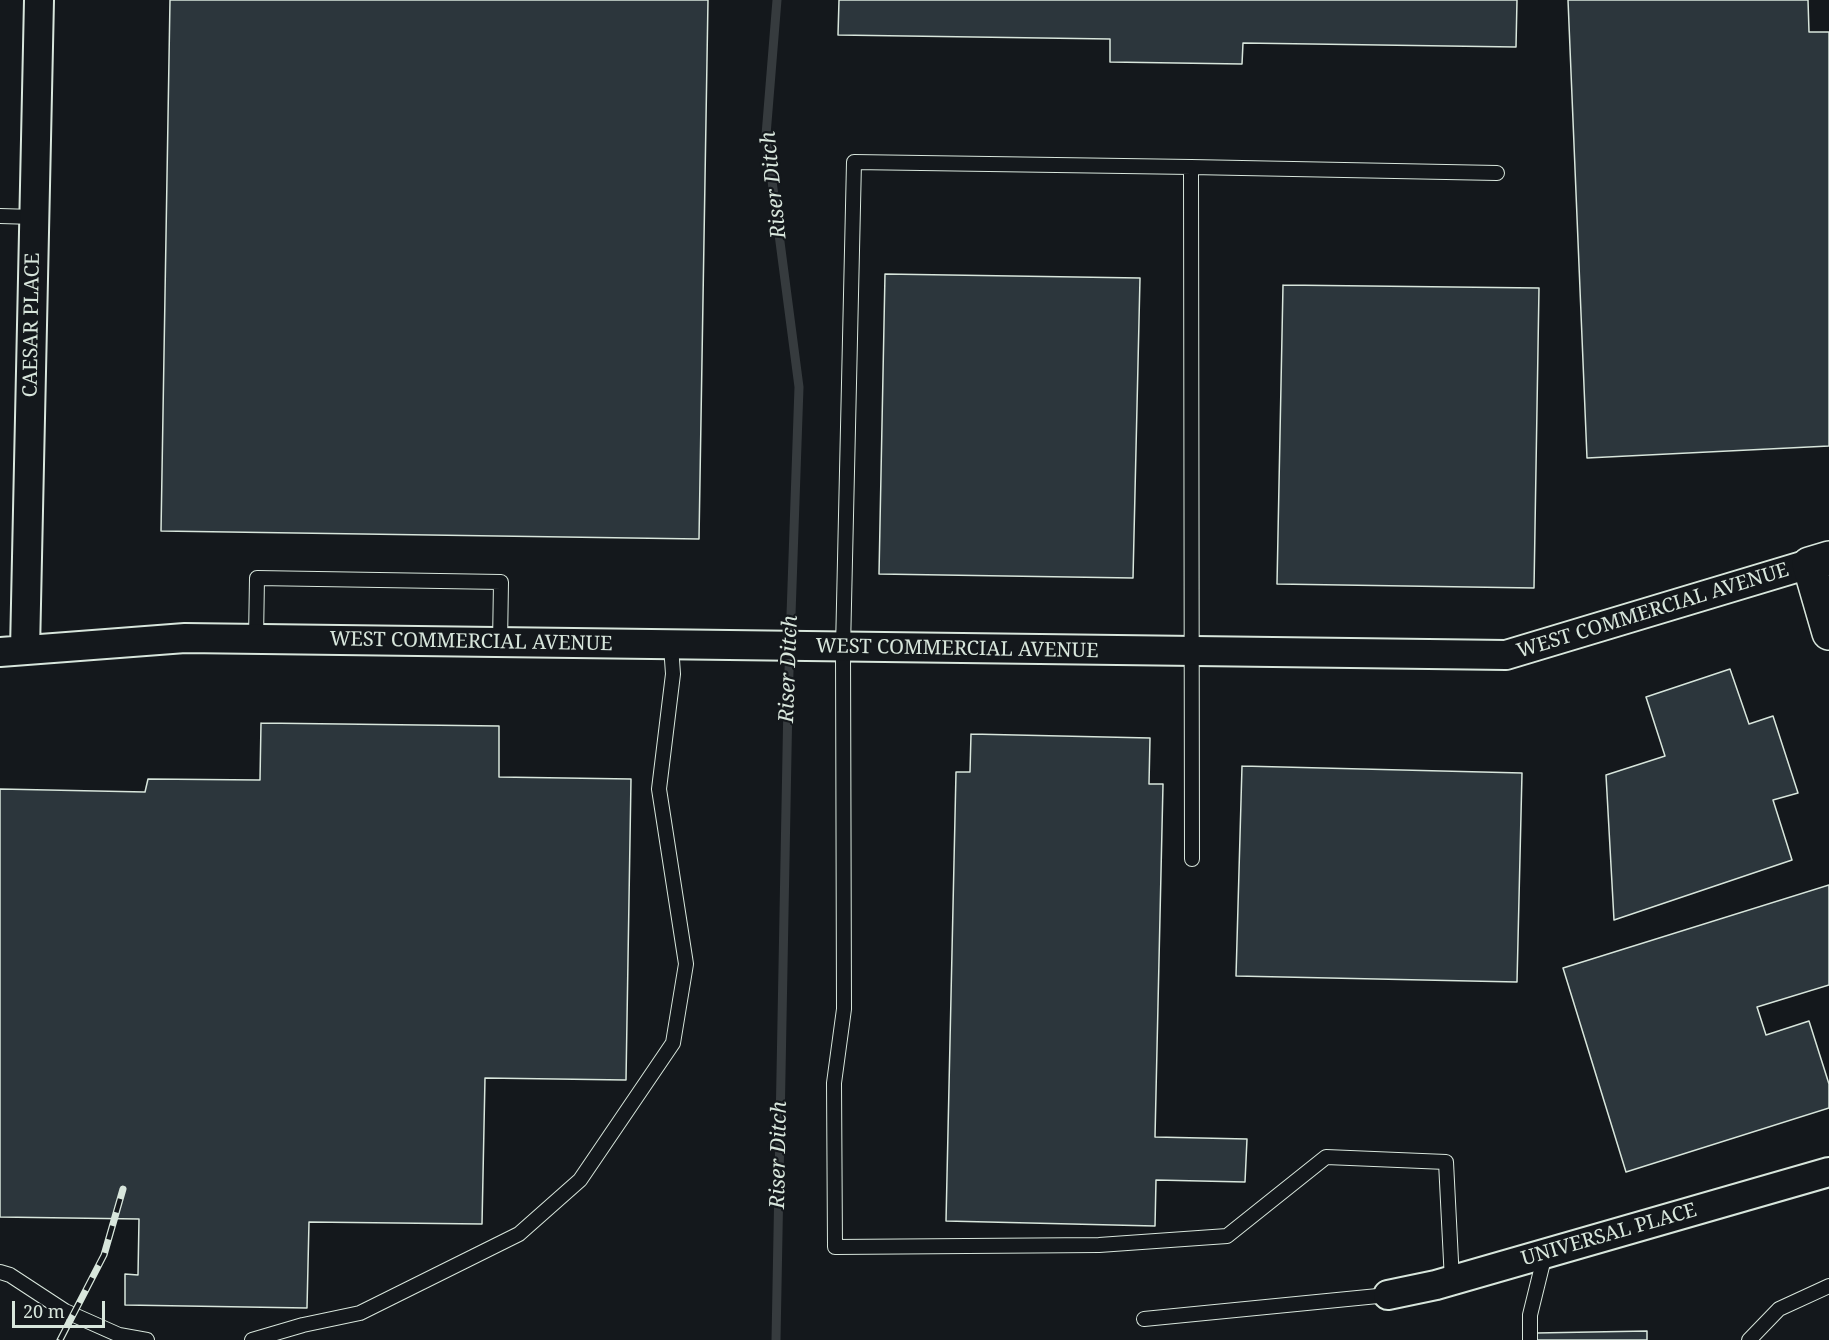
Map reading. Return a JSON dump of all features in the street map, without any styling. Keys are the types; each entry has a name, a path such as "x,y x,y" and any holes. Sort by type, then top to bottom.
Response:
{"street":[{"name":"CAESAR PLACE","path":"13,651 34,217 39,0"},
{"name":"WEST COMMERCIAL AVENUE","path":"13,651 185,638 1506,655 1819,561"},
{"path":"1819,561 1829,633"},
{"name":"UNIVERSAL PLACE","path":"1388,1295 1452,1281 1829,1172"}],"lane":[{"path":"1452,1281 1446,1162 1326,1157 1227,1236 1099,1245 835,1247 834,1083 844,1009 843,648 854,162 1497,173"},
{"path":"1191,167 1192,859"},
{"path":"0,216 34,217"},
{"path":"256,639 257,578 501,582 501,643"},
{"path":"252,1340 303,1325 360,1313 519,1234 580,1180 673,1043 686,964 659,789 673,674 671,645"},
{"path":"1530,1340 1530,1315 1545,1254"},
{"path":"0,1272 10,1275 65,1311 119,1335 147,1340"},
{"path":"1749,1340 1779,1309 1829,1286"},
{"path":"1143,1319 1388,1295"}],"building":[{"path":"170,0 708,0 699,539 161,531"},
{"path":"839,0 1517,0 1516,47 1243,43 1242,64 1110,62 1110,39 838,35"},
{"path":"1568,0 1808,0 1809,32 1829,32 1829,446 1587,458"},
{"path":"885,274 1140,278 1133,578 879,574"},
{"path":"1283,285 1539,288 1534,588 1277,584"},
{"path":"1730,669 1749,724 1773,716 1798,793 1773,800 1792,860 1614,920 1606,775 1665,756 1646,697"},
{"path":"261,723 499,726 499,777 631,779 626,1080 485,1078 482,1224 309,1222 307,1308 125,1305 125,1274 138,1275 139,1219 0,1217 0,789 145,792 148,779 260,780"},
{"path":"971,734 1150,738 1149,784 1163,784 1155,1137 1247,1139 1245,1182 1156,1180 1155,1226 946,1221 956,772 970,772"},
{"path":"1242,766 1522,773 1517,982 1236,976"},
{"path":"1829,885 1829,985 1757,1007 1766,1035 1809,1021 1829,1084 1829,1108 1626,1172 1563,968"},
{"path":"1647,1331 1647,1340 1536,1340 1536,1333"}],"waterway":[{"name":"Riser Ditch","path":"776,1340 788,700 799,387 766,135 777,0"}],"railway":[{"path":"60,1340 104,1255 123,1189"}]}
